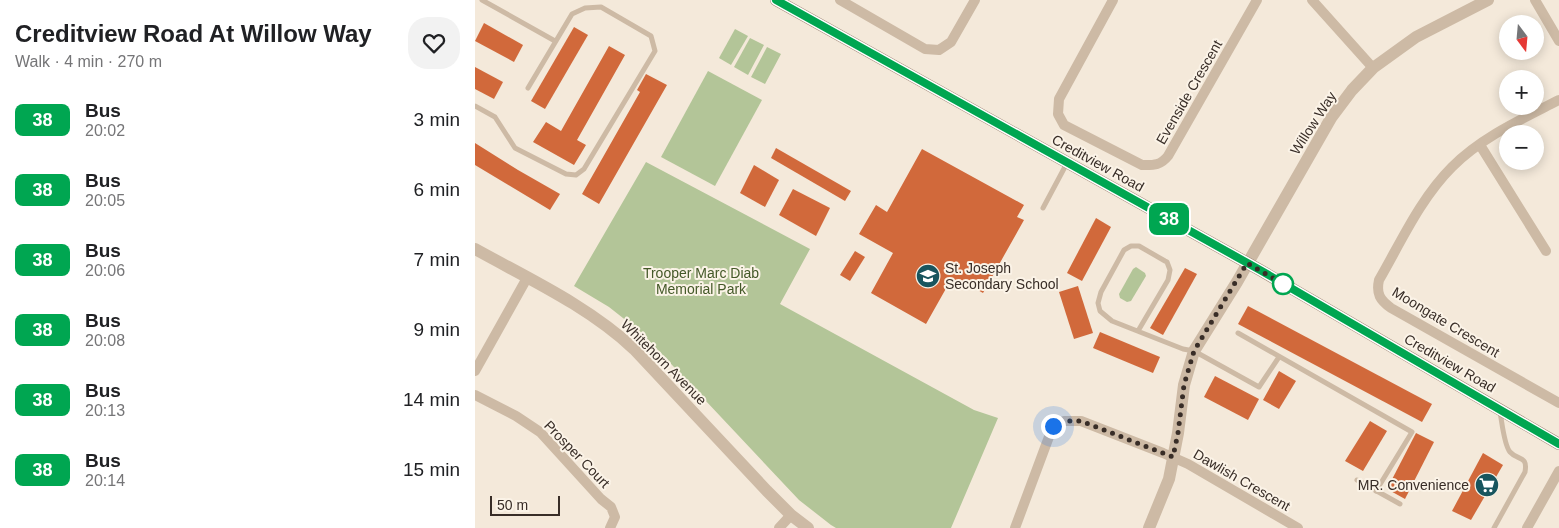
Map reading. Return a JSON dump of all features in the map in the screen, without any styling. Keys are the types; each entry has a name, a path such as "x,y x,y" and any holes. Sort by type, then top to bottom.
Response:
{"main road":[{"name":"Creditview Road","path":"776,0 1247,263 1559,444"}],"street":[{"path":"840,0 925,49 939,50 951,42 975,0"},
{"name":"Evenside Crescent","path":"1113,0 1059,99 1058,114 1064,125 1142,165 1155,166 1163,162 1168,156 1257,0"},
{"path":"1312,0 1373,68"},
{"name":"Willow Way","path":"1149,528 1169,479 1178,433 1184,385 1194,351 1331,118 1352,90 1373,68 1416,37 1488,0"},
{"path":"1535,0 1559,41"},
{"name":"Moongate Crescent","path":"1559,100 1508,126 1452,167 1426,199 1379,280 1378,296 1382,302 1391,308 1559,404"},
{"path":"1480,145 1546,251"},
{"name":"Whitehorn Avenue","path":"475,249 592,315 620,336 791,515 808,528"},
{"path":"475,371 527,278"},
{"name":"Prosper Court","path":"475,395 516,416 540,432 601,499 611,507 615,517 610,528"},
{"name":"Dawlish Crescent","path":"1015,528 1053,426 1063,421 1081,421 1173,457 1298,528"},
{"path":"1527,528 1559,471"},
{"path":"779,528 791,515"}],"lane":[{"path":"482,0 555,41"},
{"path":"475,106 495,117 515,148 566,174 576,175 584,168 655,51 651,36 601,7 585,8 572,14 528,88"},
{"path":"1043,208 1067,163"},
{"path":"1137,331 1168,280 1170,270 1167,262 1139,246 1131,246 1124,250 1101,292 1098,303 1100,311 1111,321 1183,349 1194,351 1259,387 1279,357"},
{"path":"1238,333 1412,432 1377,491"},
{"path":"1494,528 1525,472 1526,462 1511,453 1507,446 1499,409"},
{"path":"1357,480 1400,504"}],"green space":[{"path":"735,29 748,36 731,65 719,58"},
{"path":"750,38 764,45 748,75 734,67"},
{"path":"767,47 781,54 765,84 751,77"},
{"path":"708,71 762,100 715,186 661,157"},
{"name":"Trooper Marc Diab Memorial Park","path":"646,162 810,249 780,304 974,410 998,418 951,528 836,528 831,525 799,500 642,333 609,307 574,286"},
{"path":"1136,267 1145,273 1146,276 1131,301 1127,302 1120,298 1119,294"}],"building":[{"path":"484,23 523,45 514,62 475,41"},
{"path":"574,27 588,35 545,109 531,101"},
{"path":"609,46 625,55 577,140 586,145 574,165 533,142 546,122 561,131"},
{"path":"475,67 503,82 494,99 475,89"},
{"path":"646,74 667,85 599,204 582,194 640,92 637,90"},
{"path":"475,143 560,194 550,210 475,165"},
{"path":"776,148 851,191 845,201 771,158"},
{"path":"922,149 1024,205 1017,217 1024,220 983,293 969,285 967,288 956,282 953,287 948,285 926,324 871,293 893,253 859,234 876,205 887,212"},
{"path":"754,165 779,180 765,207 740,193"},
{"path":"793,189 830,208 816,236 779,215"},
{"path":"1096,218 1111,227 1082,281 1067,273"},
{"path":"855,251 865,257 850,281 840,275"},
{"path":"1185,268 1197,274 1163,335 1150,328"},
{"path":"1078,286 1093,333 1074,339 1059,292"},
{"path":"1248,306 1432,404 1422,422 1238,324"},
{"path":"1100,332 1160,357 1153,373 1093,348"},
{"path":"1279,371 1296,381 1279,409 1263,400"},
{"path":"1215,376 1259,399 1248,420 1204,397"},
{"path":"1370,421 1387,431 1363,471 1345,461"},
{"path":"1416,433 1434,442 1405,499 1387,489"},
{"path":"1483,453 1503,465 1471,520 1452,511"}],"bus line":[{"name":"38","path":"776,0 1260,270 1559,444"}],"place":[{"name":"St. Joseph Secondary School","path":"928,276"},
{"name":"MR. Convenience","path":"1487,485"}],"route":[{"path":"1053,426 1063,421 1081,421 1173,457 1184,385 1194,351 1247,263 1283,284"}]}
